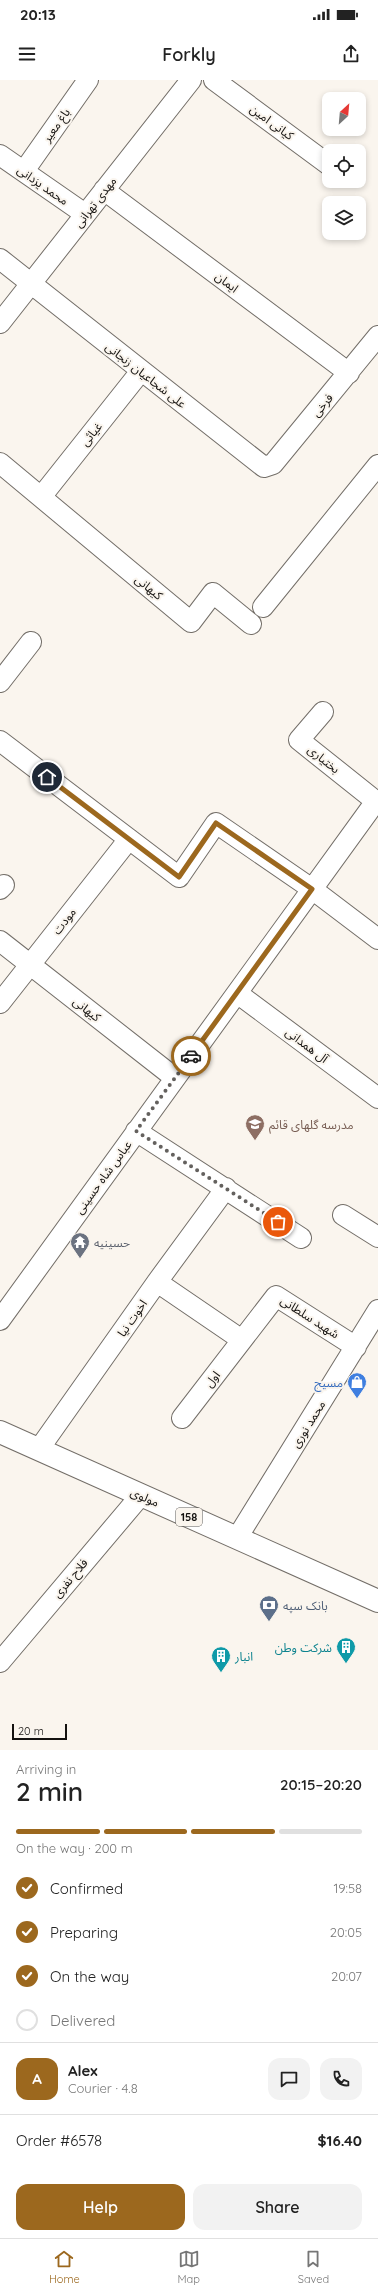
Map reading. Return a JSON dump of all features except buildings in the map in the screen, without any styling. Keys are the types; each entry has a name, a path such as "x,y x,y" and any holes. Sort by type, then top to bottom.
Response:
{"main road":[{"name":"مولوی","path":"0,1432 378,1601"}],"street":[{"name":"باغ معیر","path":"24,171 88,80"},
{"name":"مهدی تهرانی","path":"0,323 191,80"},
{"name":"کیانی امین","path":"214,80 322,160"},
{"name":"محمد یزدانی","path":"0,155 86,214"},
{"name":"ایمان","path":"104,190 349,373"},
{"name":"علی شجاعیان زنجانی","path":"0,260 261,465"},
{"name":"فرخی","path":"261,465 267,467 273,464 378,336"},
{"name":"غیاثی","path":"40,497 142,371"},
{"path":"0,463 40,497"},
{"path":"263,607 378,465"},
{"name":"کیهانی","path":"40,497 191,622 213,593 251,624"},
{"path":"0,682 31,642"},
{"name":"بختیاری","path":"323,712 299,740 377,802"},
{"path":"0,741 179,877 216,823 312,889 378,939"},
{"name":"عباس شاه حسینی","path":"0,1320 312,889 377,802"},
{"name":"مودت","path":"0,1004 129,839"},
{"name":"کیهانی","path":"0,941 175,1078"},
{"name":"آل همدانی","path":"237,993 378,1098"},
{"path":"136,1131 301,1238"},
{"name":"اخوت نیا","path":"39,1449 157,1282 226,1188"},
{"path":"343,1215 378,1237"},
{"path":"157,1282 242,1340"},
{"name":"شهید سلطانی","path":"242,1340 276,1296 356,1347"},
{"name":"محمد نوری","path":"237,1538 378,1310"},
{"name":"اول","path":"182,1418 242,1340"},
{"name":"فلاح نفری","path":"0,1662 141,1495"}],"way so far":[{"path":"191,1056 136,1131 278,1222"}],"place":[{"name":"مدرسه گلهای قائم","path":"255,1141"},
{"name":"حسینیه","path":"80,1259"},
{"name":"مسیح","path":"357,1399"},
{"name":"بانک سپه","path":"269,1622"},
{"name":"شرکت وطن","path":"346,1664"},
{"name":"انبار","path":"221,1673"}],"route":[{"path":"47,777 179,877 216,823 312,889 191,1056"}]}
